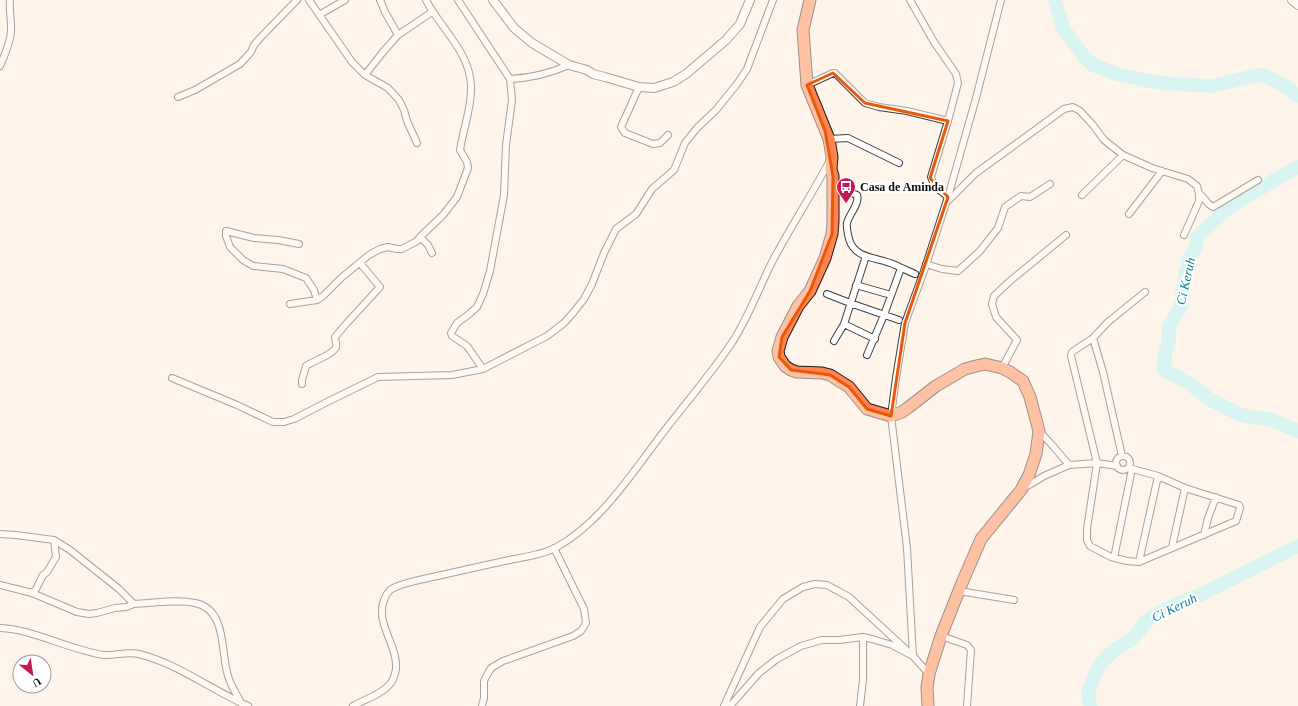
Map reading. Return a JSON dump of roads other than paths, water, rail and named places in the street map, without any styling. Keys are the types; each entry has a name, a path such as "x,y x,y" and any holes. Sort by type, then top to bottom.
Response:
{"highway":[{"path":"810,0 803,30 807,85 829,139 832,157 831,169 833,176 832,234 825,258 810,291 798,306 782,337 778,350 779,357 785,366 791,370 797,372 822,373 830,375 849,386 867,409 891,416 910,407 936,386 965,369 985,364 1002,368 1023,381 1030,397 1038,431 1036,454 1030,475 1021,490 981,539 959,591 929,674 927,688 928,706"}],"street":[{"path":"0,66 10,37 10,0"},
{"path":"178,97 194,90 240,64 251,52 254,45 261,37 297,0"},
{"path":"319,15 345,0"},
{"path":"380,0 398,35"},
{"path":"290,304 317,300 369,255 380,249 388,247 402,249 417,241 458,197 468,168 467,162 460,150 471,94 470,75 467,63 461,52 432,12 426,0"},
{"path":"458,0 510,79 512,100 506,145 504,195 490,271 483,294 477,306 457,323 451,333 452,336 467,346 483,370"},
{"path":"493,0 514,28 532,43 570,65 587,70 593,74 639,87 654,88 673,82 686,74 726,40 740,24 748,1"},
{"path":"172,378 237,405 273,422 284,422 294,419 378,377 452,375 483,370 547,336 564,323 584,299 616,229 636,214 652,189 674,170 685,143 697,128 716,110 747,69 773,0"},
{"path":"910,0 934,42 956,74 958,83 948,122 930,177 936,188 948,197"},
{"path":"913,656 907,548 891,416 905,323 948,197 976,98 1001,0"},
{"path":"1292,0 1298,5"},
{"path":"312,1 319,15 352,62 365,76 388,88 399,100 417,143"},
{"path":"365,76 398,35 432,12"},
{"path":"510,79 553,72 570,65"},
{"path":"807,85 833,73 839,76 865,103 879,107 907,111 948,122"},
{"path":"639,87 621,127 623,131 625,134 653,144 660,143 668,135"},
{"path":"945,205 976,173 1064,109 1073,107 1080,111 1104,140 1123,155 1142,164 1188,179 1197,186 1199,202 1184,235"},
{"path":"829,139 848,138 899,163"},
{"path":"1082,196 1123,155"},
{"path":"353,706 378,693 390,685 394,679 396,660 381,614 384,598 389,591 398,586 460,570 536,555 554,548 575,535 601,511 714,369 742,325 789,230 832,157"},
{"path":"1129,214 1162,171"},
{"path":"1199,194 1203,196 1210,206 1213,207 1258,180"},
{"path":"926,264 942,269 958,271 980,251 998,228 1005,207 1021,196 1030,197 1050,184"},
{"path":"833,190 846,191 857,195 858,200 847,224 850,243 856,252 895,265 915,274"},
{"path":"299,244 254,238 226,231 226,236 230,247 242,260 252,266 283,269 306,278 314,290 317,300"},
{"path":"1002,368 1017,340 996,317 992,304 994,296 1066,235"},
{"path":"420,238 428,245 432,253"},
{"path":"834,341 844,324 866,256"},
{"path":"302,384 306,366 332,352 336,348 335,337 380,287 360,263"},
{"path":"867,355 884,316 901,268"},
{"path":"856,285 891,295"},
{"path":"1021,490 1044,476 1069,465 1097,463 1117,466 1122,470 1130,468 1158,476 1185,488 1239,505 1240,508 1236,521 1139,562 1114,558 1090,546 1087,540 1087,530 1097,463 1071,356 1072,352 1092,338 1108,322 1146,292"},
{"path":"827,294 850,304 899,320"},
{"path":"844,324 875,338"},
{"path":"1092,338 1103,372 1122,456"},
{"path":"1038,431 1069,465"},
{"path":"1117,466 1118,459 1122,456"},
{"path":"1114,558 1130,468 1128,459 1122,456"},
{"path":"1139,562 1158,476"},
{"path":"1172,547 1185,488"},
{"path":"1204,535 1208,518 1216,497"},
{"path":"0,534 54,540 70,550 119,589 134,604"},
{"path":"32,593 56,557 54,540"},
{"path":"482,706 484,698 484,681 491,668 503,661 573,636 581,631 586,623 584,609 554,548"},
{"path":"724,706 760,627 783,599 803,587 815,584 827,585 849,597 913,656 929,674"},
{"path":"0,585 32,593 77,612 89,614 134,604 176,602 195,603 204,606 210,610 220,626 227,674 241,703"},
{"path":"959,591 1014,600"},
{"path":"0,628 18,630 103,655 137,653 179,669 248,706"},
{"path":"942,636 970,647 967,706"},
{"path":"730,706 759,672 777,659 802,646 822,640 839,640 863,637 892,645 913,656"},
{"path":"860,706 863,680 863,637"}],"waterway":[{"name":"Ci Keruh","path":"1055,0 1063,28 1084,57 1093,65 1116,74 1159,83 1212,86 1253,76 1264,75 1288,88 1298,96"},
{"name":"Ci Keruh","path":"1298,167 1240,200 1226,210 1197,237 1196,247 1188,260 1180,308 1169,326 1169,338 1165,355 1164,370 1187,382 1211,400 1235,412 1245,416 1272,420 1298,431"},
{"name":"Ci Keruh","path":"1090,706 1088,693 1098,668 1117,648 1133,639 1146,621 1168,608 1202,594 1298,546"}],"place":[{"name":"Casa de Aminda","path":"846,204"}]}
